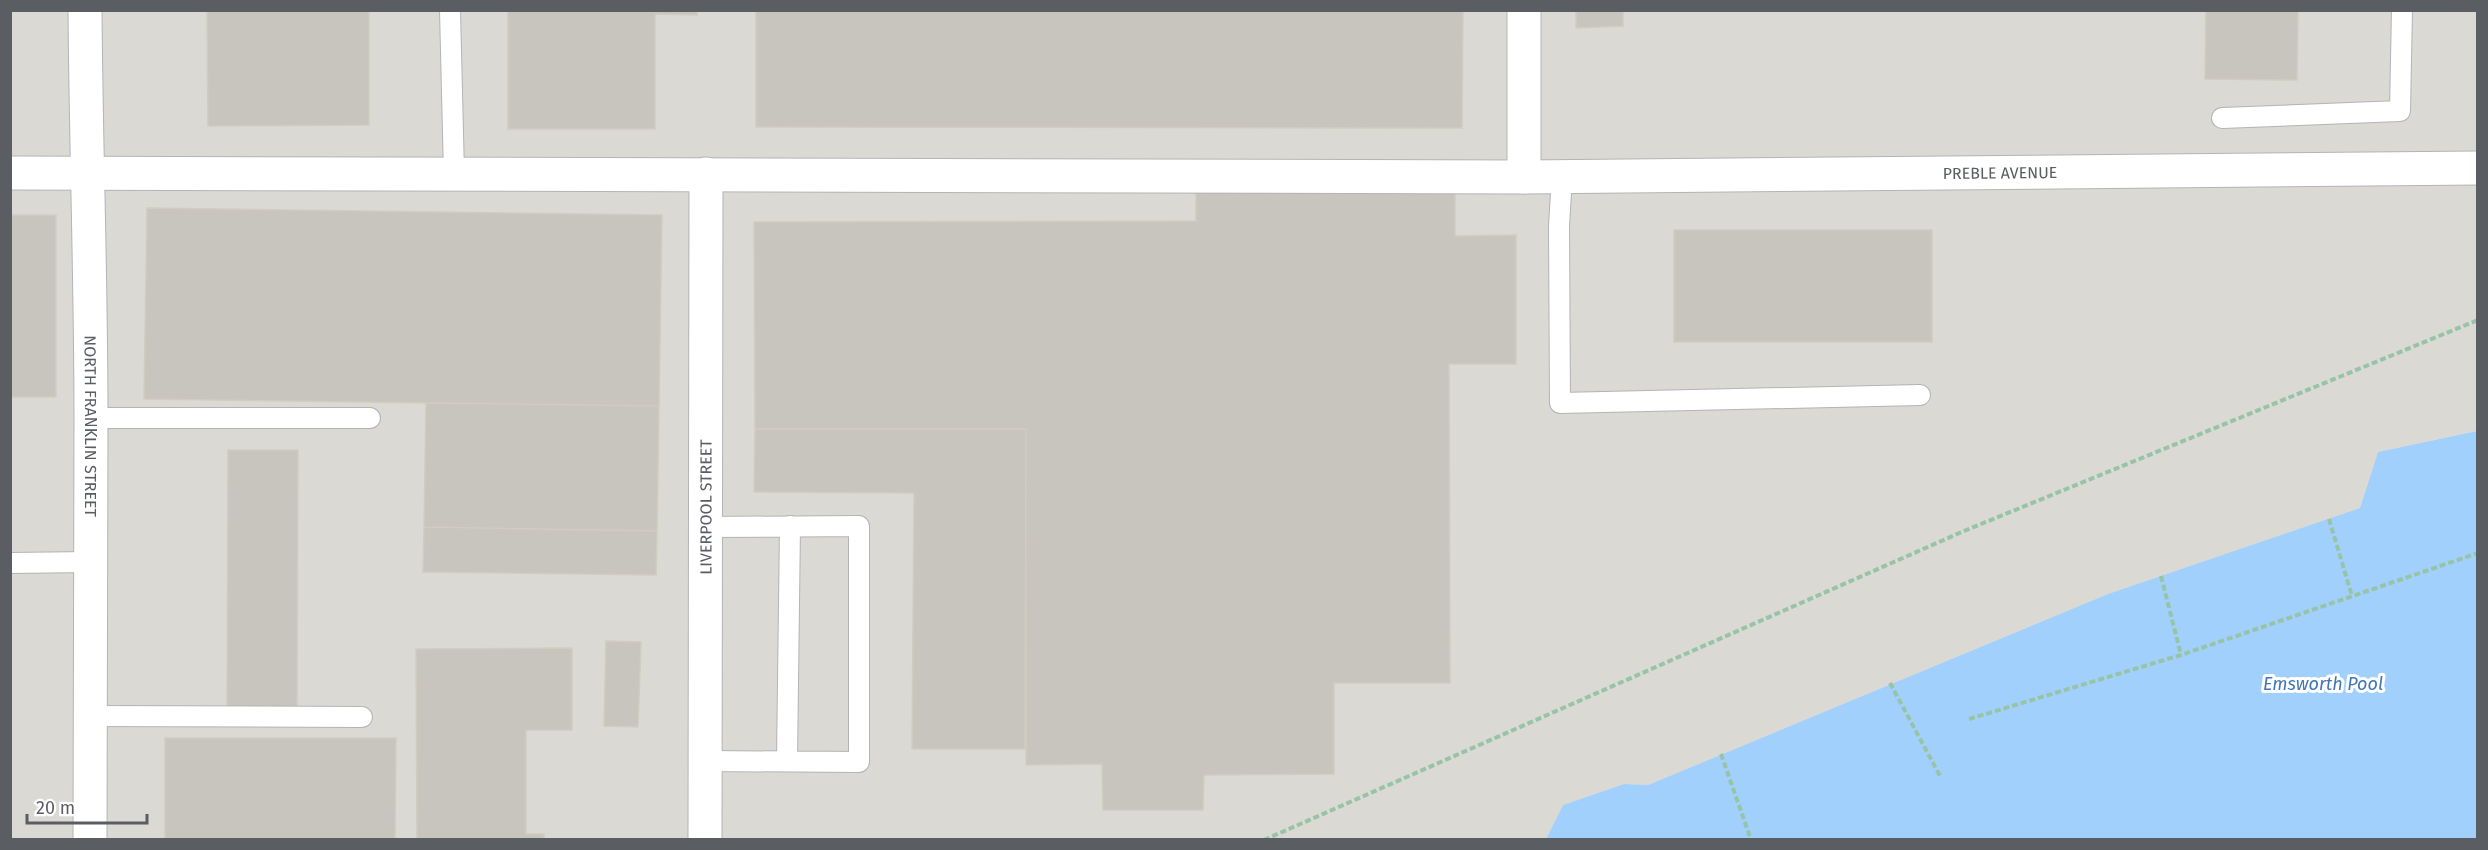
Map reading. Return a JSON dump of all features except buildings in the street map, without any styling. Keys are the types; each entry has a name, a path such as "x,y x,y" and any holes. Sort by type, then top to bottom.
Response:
{"street":[{"name":"NORTH FRANKLIN STREET","path":"85,10 86,173 90,227 90,840"},
{"path":"1524,10 1524,177"},
{"name":"PREBLE AVENUE","path":"10,173 1524,177 2478,168"},
{"name":"LIVERPOOL STREET","path":"705,840 706,174"}],"lane":[{"path":"450,10 454,174"},
{"path":"2222,118 2400,111 2402,10"},
{"path":"1562,176 1559,226 1560,403 1920,395"},
{"path":"91,418 370,418"},
{"path":"787,761 790,526"},
{"path":"705,761 859,762 859,526 707,527"},
{"path":"10,563 90,562"},
{"path":"90,716 362,717"}],"path":[{"path":"1264,840 1964,531 2478,320"},
{"path":"2329,519 2352,596"},
{"path":"1969,719 2181,655 2478,553"},
{"path":"2161,576 2181,655"},
{"path":"1890,683 1940,776"},
{"path":"1721,754 1751,840"}],"shaded area":[{"path":"10,11 2477,11 2477,431 2378,452 2360,508 2108,594 1648,785 1624,784 1563,805 1546,839 11,839"}],"water":[{"name":"Emsworth Pool","path":"2477,431 2477,839 1546,839 1563,805 1624,784 1648,785 2108,594 2360,508 2378,452"}]}
